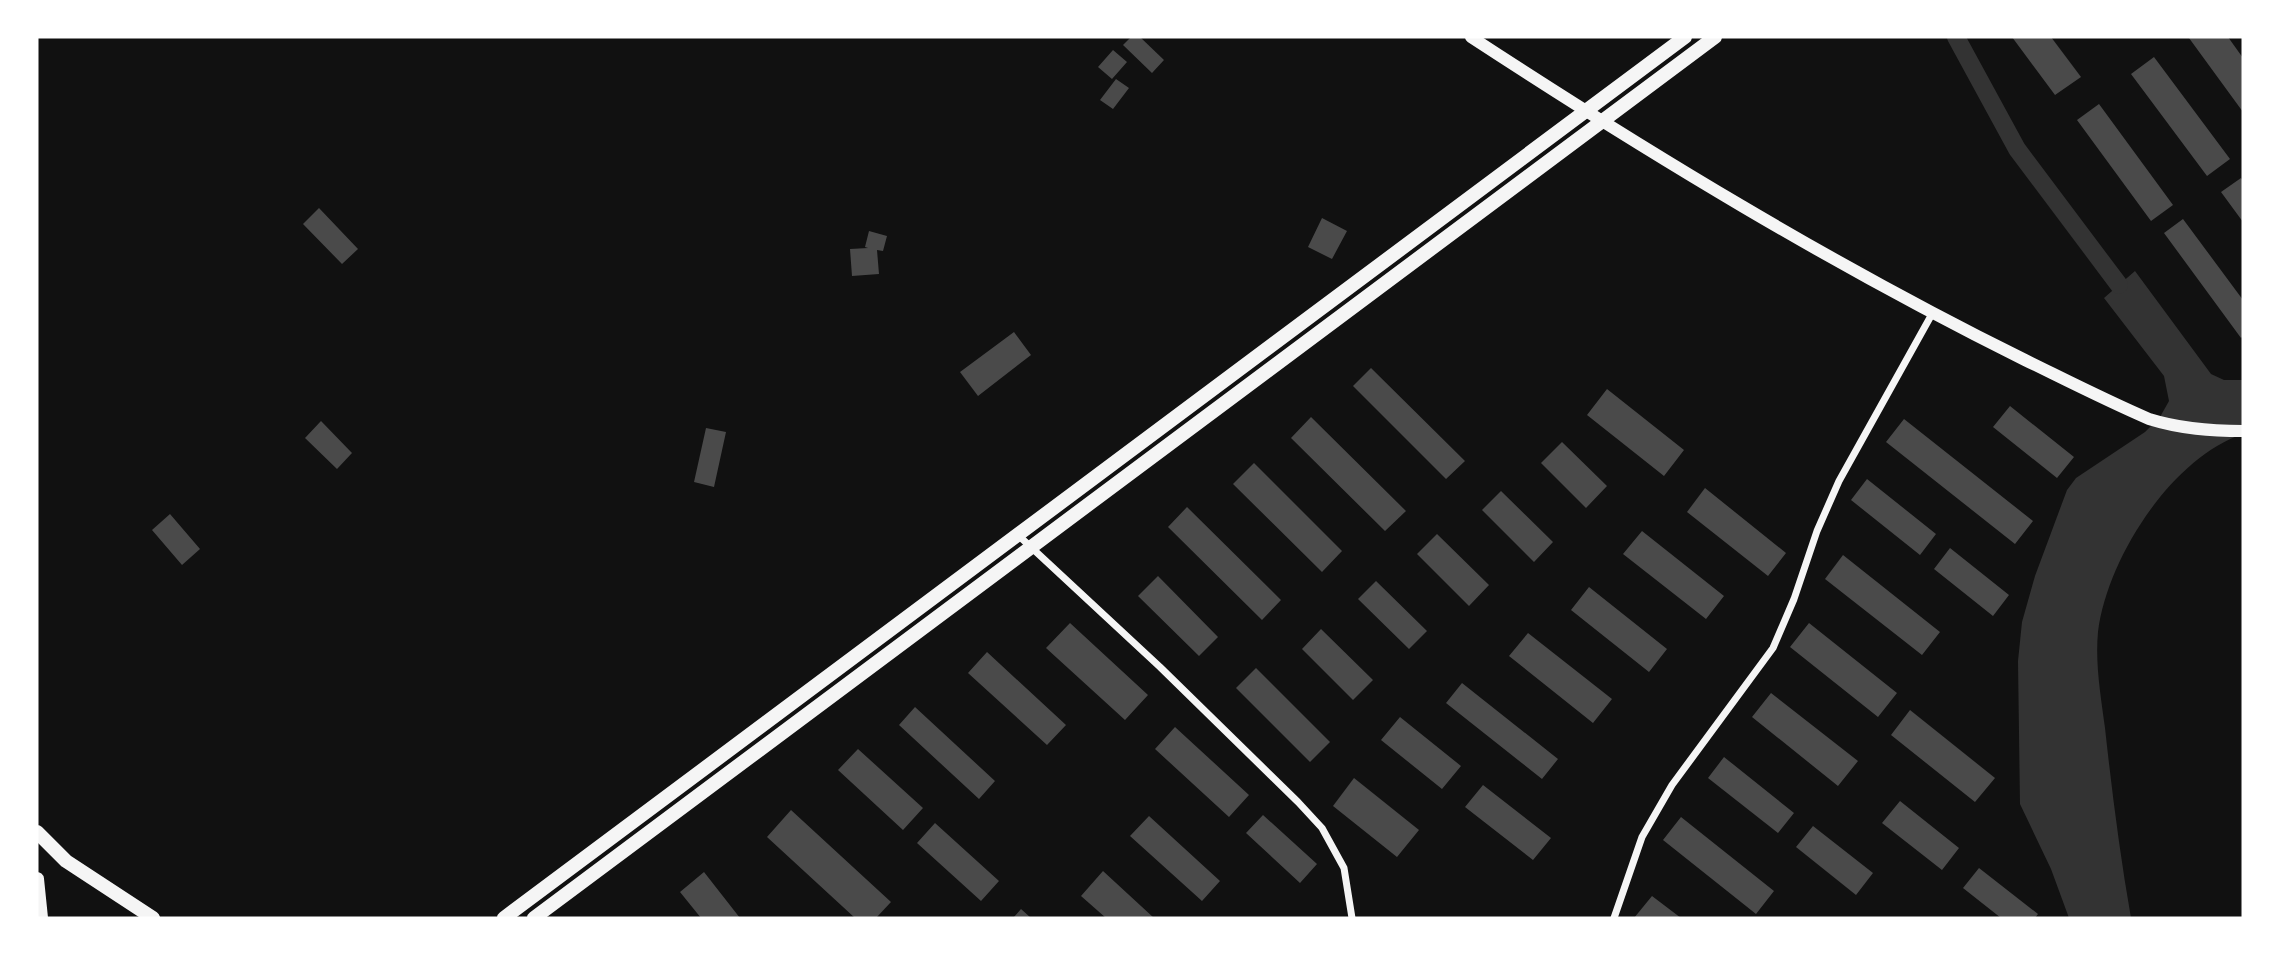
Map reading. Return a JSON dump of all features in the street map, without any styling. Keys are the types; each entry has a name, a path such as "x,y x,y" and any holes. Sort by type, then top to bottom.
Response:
{"main road":[{"path":"504,918 1685,37"},
{"path":"534,918 1715,37"},
{"path":"37,832 66,861 153,918"},
{"path":"37,879 41,918"}],"street":[{"path":"1471,37 1600,121 1850,269 1932,314 2127,410 2172,426 2204,431 2243,431"},
{"path":"1614,918 1642,837 1672,785 1773,648 1839,481 1932,314"},
{"path":"1017,535 1160,667 1322,828 1344,868 1352,918"}],"shaded area":[{"path":"2135,271 2211,374 2224,380 2243,380 2243,434 2216,446 2191,465 2168,488 2147,515 2114,574 2098,632 2098,668 2116,823 2131,918 2069,918 2051,869 2020,804 2018,661 2022,622 2035,576 2067,490 2076,478 2145,432 2160,417 2169,401 2164,376 2104,298"}],"building":[{"path":"1131,37 1140,37 1164,60 1152,73 1123,45"},
{"path":"2012,37 2051,37 2081,77 2055,95"},
{"path":"2228,37 2243,58 2243,112 2189,38"},
{"path":"1113,50 1127,62 1112,79 1098,67"},
{"path":"2154,57 2230,159 2207,176 2131,74"},
{"path":"1116,79 1129,88 1113,109 1100,100"},
{"path":"2099,104 2173,205 2151,221 2077,120"},
{"path":"2241,178 2243,181 2243,222 2221,192"},
{"path":"319,208 358,249 342,264 303,224"},
{"path":"1322,218 1347,231 1332,259 1308,247"},
{"path":"2183,219 2243,300 2241,338 2164,233"},
{"path":"869,231 887,236 883,251 877,250 879,274 852,276 850,249 868,248 865,247"},
{"path":"1014,332 1031,355 978,396 960,372"},
{"path":"1371,368 1465,461 1446,479 1353,386"},
{"path":"1607,389 1684,450 1664,476 1587,415"},
{"path":"2010,406 2074,457 2057,478 1993,427"},
{"path":"1311,417 1406,511 1385,531 1291,438"},
{"path":"1904,419 2033,521 2015,544 1886,442"},
{"path":"321,421 352,453 337,469 305,438"},
{"path":"706,428 726,432 714,487 694,482"},
{"path":"1562,442 1607,486 1586,508 1541,463"},
{"path":"1254,463 1342,551 1322,572 1233,484"},
{"path":"1867,479 1936,534 1920,555 1851,500"},
{"path":"1705,488 1786,553 1768,576 1687,512"},
{"path":"1501,491 1553,542 1534,562 1482,510"},
{"path":"1187,507 1281,600 1262,620 1168,527"},
{"path":"170,514 200,549 182,565 152,530"},
{"path":"1642,531 1724,596 1706,619 1623,554"},
{"path":"1437,534 1489,585 1469,606 1417,554"},
{"path":"1950,548 2009,595 1993,616 1934,569"},
{"path":"1843,555 1940,632 1922,655 1825,579"},
{"path":"1158,576 1218,637 1199,656 1138,596"},
{"path":"1376,581 1427,631 1409,649 1358,599"},
{"path":"1589,587 1667,649 1649,672 1571,610"},
{"path":"1070,623 1148,695 1125,720 1046,648"},
{"path":"1809,623 1897,693 1878,717 1790,647"},
{"path":"1321,629 1373,680 1353,700 1302,649"},
{"path":"1528,633 1612,699 1593,723 1509,656"},
{"path":"987,652 1066,725 1047,745 968,673"},
{"path":"1256,668 1330,742 1310,762 1236,688"},
{"path":"1462,683 1558,759 1542,779 1446,703"},
{"path":"1771,693 1858,761 1838,786 1752,717"},
{"path":"915,707 995,781 979,799 899,725"},
{"path":"1910,710 1995,778 1975,802 1891,735"},
{"path":"1400,717 1461,766 1442,789 1381,740"},
{"path":"1175,727 1249,795 1229,817 1155,749"},
{"path":"858,749 923,808 903,830 838,770"},
{"path":"1724,757 1794,813 1778,833 1708,778"},
{"path":"1354,778 1419,830 1397,857 1333,806"},
{"path":"1483,785 1551,838 1533,860 1465,807"},
{"path":"1900,801 1959,848 1942,870 1882,823"},
{"path":"791,810 891,902 876,918 855,918 767,837"},
{"path":"1263,815 1317,864 1300,883 1246,833"},
{"path":"1149,816 1220,881 1202,901 1130,836"},
{"path":"1681,817 1774,891 1756,914 1663,840"},
{"path":"935,823 999,881 981,901 917,843"},
{"path":"1813,826 1873,873 1856,895 1796,847"},
{"path":"1979,868 2038,914 2035,918 2001,918 1963,888"},
{"path":"1103,871 1154,918 1106,918 1081,896"},
{"path":"704,872 740,918 701,918 680,892"},
{"path":"1652,896 1681,918 1634,918"},
{"path":"1021,909 1031,918 1013,918"}],"waterway":[{"path":"1956,37 2017,149 2119,285"}]}
